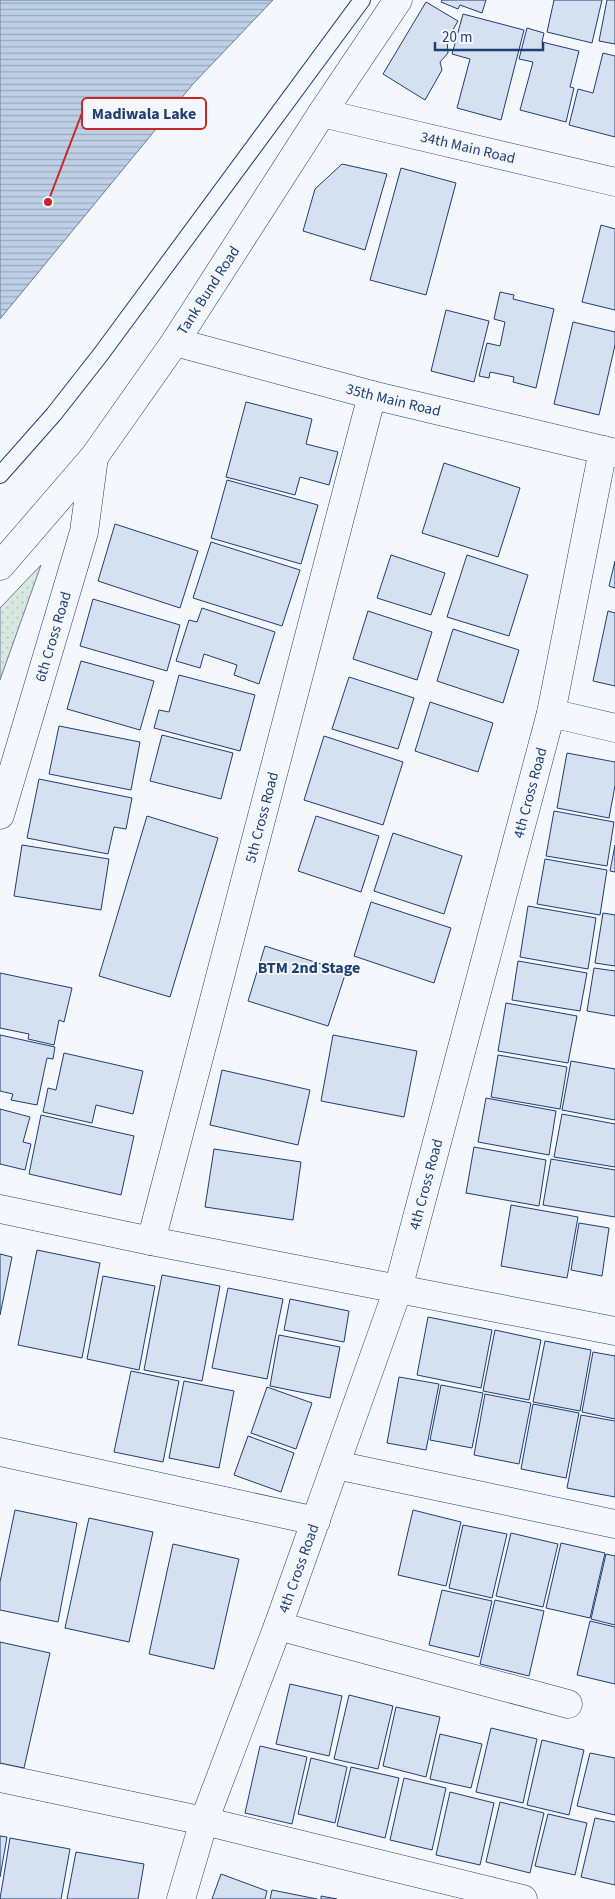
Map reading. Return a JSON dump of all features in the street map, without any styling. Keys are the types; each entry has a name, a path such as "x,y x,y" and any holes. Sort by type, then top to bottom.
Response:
{"street":[{"name":"Tank Bund Road","path":"0,566 94,457 175,342 322,113 398,0"},
{"name":"34th Main Road","path":"322,113 615,182"},
{"name":"35th Main Road","path":"175,342 372,395 609,451"},
{"name":"5th Cross Road","path":"151,1241 372,395"},
{"name":"4th Cross Road","path":"181,1899 204,1821 278,1626 398,1289 551,713 609,451"},
{"name":"6th Cross Road","path":"0,815 84,532 94,457"},
{"path":"551,713 615,728"},
{"path":"0,1209 151,1241 615,1331"},
{"path":"0,1452 316,1521"},
{"path":"336,1465 615,1524"},
{"path":"278,1626 568,1704"},
{"path":"0,1778 204,1821 523,1899"}],"lane":[{"path":"0,475 54,414 101,354 362,0"}],"shaded area":[{"path":"41,565 0,680 0,608"}],"water":[{"path":"0,0 273,0 193,84 0,319"}],"building":[{"path":"442,0 486,0 482,13 460,5 458,9 441,2"},
{"path":"554,0 602,0 592,43 547,32"},
{"path":"607,0 615,0 615,44 599,41"},
{"path":"426,2 458,21 447,40 448,53 440,62 442,70 425,100 383,74"},
{"path":"463,14 524,30 501,120 457,108 470,59 452,54"},
{"path":"527,28 544,33 542,42 579,51 570,87 574,88 566,122 520,110 533,62 519,59"},
{"path":"603,53 615,56 615,137 569,125 578,89 593,93"},
{"path":"342,164 387,174 365,250 303,231 315,189"},
{"path":"401,168 456,183 426,295 370,280"},
{"path":"601,225 615,229 615,310 582,302"},
{"path":"500,292 514,295 513,299 554,309 536,388 513,382 514,377 490,372 489,378 479,376 487,343 500,346 505,322 494,319"},
{"path":"446,310 489,321 474,382 431,371"},
{"path":"573,322 615,332 615,345 599,415 554,404"},
{"path":"246,402 312,419 306,444 338,452 329,485 300,477 295,495 226,477"},
{"path":"444,463 520,488 498,557 422,533"},
{"path":"227,480 318,505 301,564 211,538"},
{"path":"115,524 198,551 180,608 98,581"},
{"path":"211,542 300,570 282,626 193,598"},
{"path":"391,555 445,573 431,615 377,598"},
{"path":"467,555 528,575 509,636 447,617"},
{"path":"615,561 615,588 609,586"},
{"path":"93,599 180,625 167,671 80,646"},
{"path":"202,608 275,632 259,684 234,675 237,665 204,654 200,668 176,661 189,620 197,622"},
{"path":"368,611 432,632 417,680 353,659"},
{"path":"608,611 615,613 615,686 593,681"},
{"path":"453,629 519,650 503,703 437,681"},
{"path":"81,661 154,681 140,730 67,709"},
{"path":"179,675 255,695 240,751 154,728 159,710 169,712"},
{"path":"349,677 414,698 398,749 332,729"},
{"path":"430,702 493,723 478,772 415,751"},
{"path":"59,726 140,742 131,790 49,774"},
{"path":"162,735 233,753 221,799 150,781"},
{"path":"324,736 403,762 383,825 304,800"},
{"path":"567,753 615,762 615,786 609,818 557,808"},
{"path":"39,779 132,798 126,829 114,827 108,854 27,838"},
{"path":"554,811 614,822 607,866 546,856"},
{"path":"147,816 218,838 170,997 99,976"},
{"path":"316,816 379,836 361,892 298,871"},
{"path":"393,833 462,856 444,914 374,891"},
{"path":"22,845 109,859 101,910 14,896"},
{"path":"615,845 615,872 610,871"},
{"path":"545,859 607,870 600,915 537,904"},
{"path":"371,902 451,928 434,983 354,956"},
{"path":"528,906 596,918 588,969 520,957"},
{"path":"603,913 615,915 615,966 595,963"},
{"path":"265,946 346,972 328,1026 248,1001"},
{"path":"518,961 587,973 580,1011 512,1000"},
{"path":"594,968 615,971 615,1016 587,1011"},
{"path":"0,973 72,988 64,1022 59,1020 54,1045 28,1039 29,1034 0,1028"},
{"path":"506,1003 577,1016 568,1063 498,1051"},
{"path":"0,1035 55,1047 53,1059 47,1058 37,1105 11,1100 13,1094 0,1091"},
{"path":"333,1035 417,1051 404,1117 321,1101"},
{"path":"64,1053 143,1071 133,1114 96,1105 92,1123 43,1112 48,1088 56,1090"},
{"path":"498,1055 567,1067 560,1109 491,1097"},
{"path":"571,1061 615,1069 615,1120 562,1110"},
{"path":"222,1070 310,1090 298,1145 210,1125"},
{"path":"486,1098 556,1111 549,1155 478,1142"},
{"path":"0,1109 30,1117 23,1142 31,1144 25,1170 0,1164"},
{"path":"562,1114 615,1124 615,1167 554,1157"},
{"path":"41,1115 134,1136 121,1195 29,1174"},
{"path":"474,1147 546,1160 539,1206 466,1193"},
{"path":"214,1149 301,1162 293,1220 205,1207"},
{"path":"551,1159 615,1170 615,1217 543,1205"},
{"path":"511,1205 578,1217 567,1278 501,1266"},
{"path":"579,1223 609,1228 602,1276 571,1270"},
{"path":"37,1250 100,1263 82,1358 18,1345"},
{"path":"0,1254 12,1257 0,1315"},
{"path":"162,1275 220,1286 202,1381 144,1370"},
{"path":"103,1276 155,1286 139,1370 87,1359"},
{"path":"228,1288 283,1299 267,1379 212,1368"},
{"path":"290,1299 349,1311 344,1342 284,1330"},
{"path":"428,1317 492,1330 481,1388 417,1375"},
{"path":"495,1330 541,1340 529,1400 483,1391"},
{"path":"279,1335 340,1347 330,1398 270,1386"},
{"path":"545,1341 591,1350 580,1411 533,1402"},
{"path":"593,1352 615,1356 615,1419 582,1412"},
{"path":"131,1371 179,1381 163,1462 114,1452"},
{"path":"399,1377 439,1384 426,1450 387,1443"},
{"path":"184,1381 234,1391 219,1468 169,1458"},
{"path":"441,1385 483,1393 472,1448 430,1440"},
{"path":"267,1387 312,1403 296,1449 251,1433"},
{"path":"485,1394 531,1403 519,1464 474,1455"},
{"path":"533,1404 579,1413 566,1478 521,1469"},
{"path":"581,1415 615,1421 615,1497 567,1488"},
{"path":"248,1436 294,1453 281,1492 234,1475"},
{"path":"15,1510 77,1523 58,1622 0,1610 0,1582"},
{"path":"413,1510 461,1522 446,1586 398,1575"},
{"path":"89,1518 153,1532 129,1642 65,1628"},
{"path":"463,1525 507,1534 492,1598 449,1588"},
{"path":"511,1533 558,1544 543,1607 496,1596"},
{"path":"561,1543 605,1553 590,1618 546,1608"},
{"path":"173,1544 239,1559 214,1669 149,1654"},
{"path":"606,1554 615,1556 615,1625 591,1619"},
{"path":"442,1590 492,1601 479,1657 429,1645"},
{"path":"495,1600 544,1611 529,1676 480,1664"},
{"path":"590,1621 615,1627 615,1684 577,1675"},
{"path":"0,1642 50,1653 24,1768 0,1763"},
{"path":"290,1684 342,1696 329,1756 276,1744"},
{"path":"349,1695 393,1706 378,1769 334,1759"},
{"path":"396,1707 440,1717 426,1777 383,1766"},
{"path":"491,1728 537,1739 523,1803 476,1792"},
{"path":"440,1734 482,1744 471,1788 430,1779"},
{"path":"542,1740 584,1750 569,1815 527,1805"},
{"path":"260,1746 307,1757 292,1824 245,1813"},
{"path":"590,1753 615,1758 615,1815 577,1806"},
{"path":"311,1758 347,1767 335,1823 298,1814"},
{"path":"351,1767 399,1778 385,1838 337,1826"},
{"path":"404,1778 446,1788 432,1850 390,1840"},
{"path":"450,1792 494,1803 480,1865 436,1855"},
{"path":"500,1802 544,1813 530,1873 486,1862"},
{"path":"548,1814 587,1823 575,1875 535,1866"},
{"path":"595,1818 615,1822 615,1885 581,1877"},
{"path":"0,1836 7,1837 0,1877"},
{"path":"10,1838 70,1849 61,1899 0,1899"},
{"path":"76,1852 144,1864 138,1899 67,1899"},
{"path":"221,1874 267,1891 265,1899 212,1899"},
{"path":"272,1890 317,1899 270,1899"},
{"path":"321,1896 337,1899 321,1899"}],"place":[{"name":"Madiwala Lake","path":"48,202"}],"district":[{"name":"BTM 2nd Stage","path":"309,968"}]}
